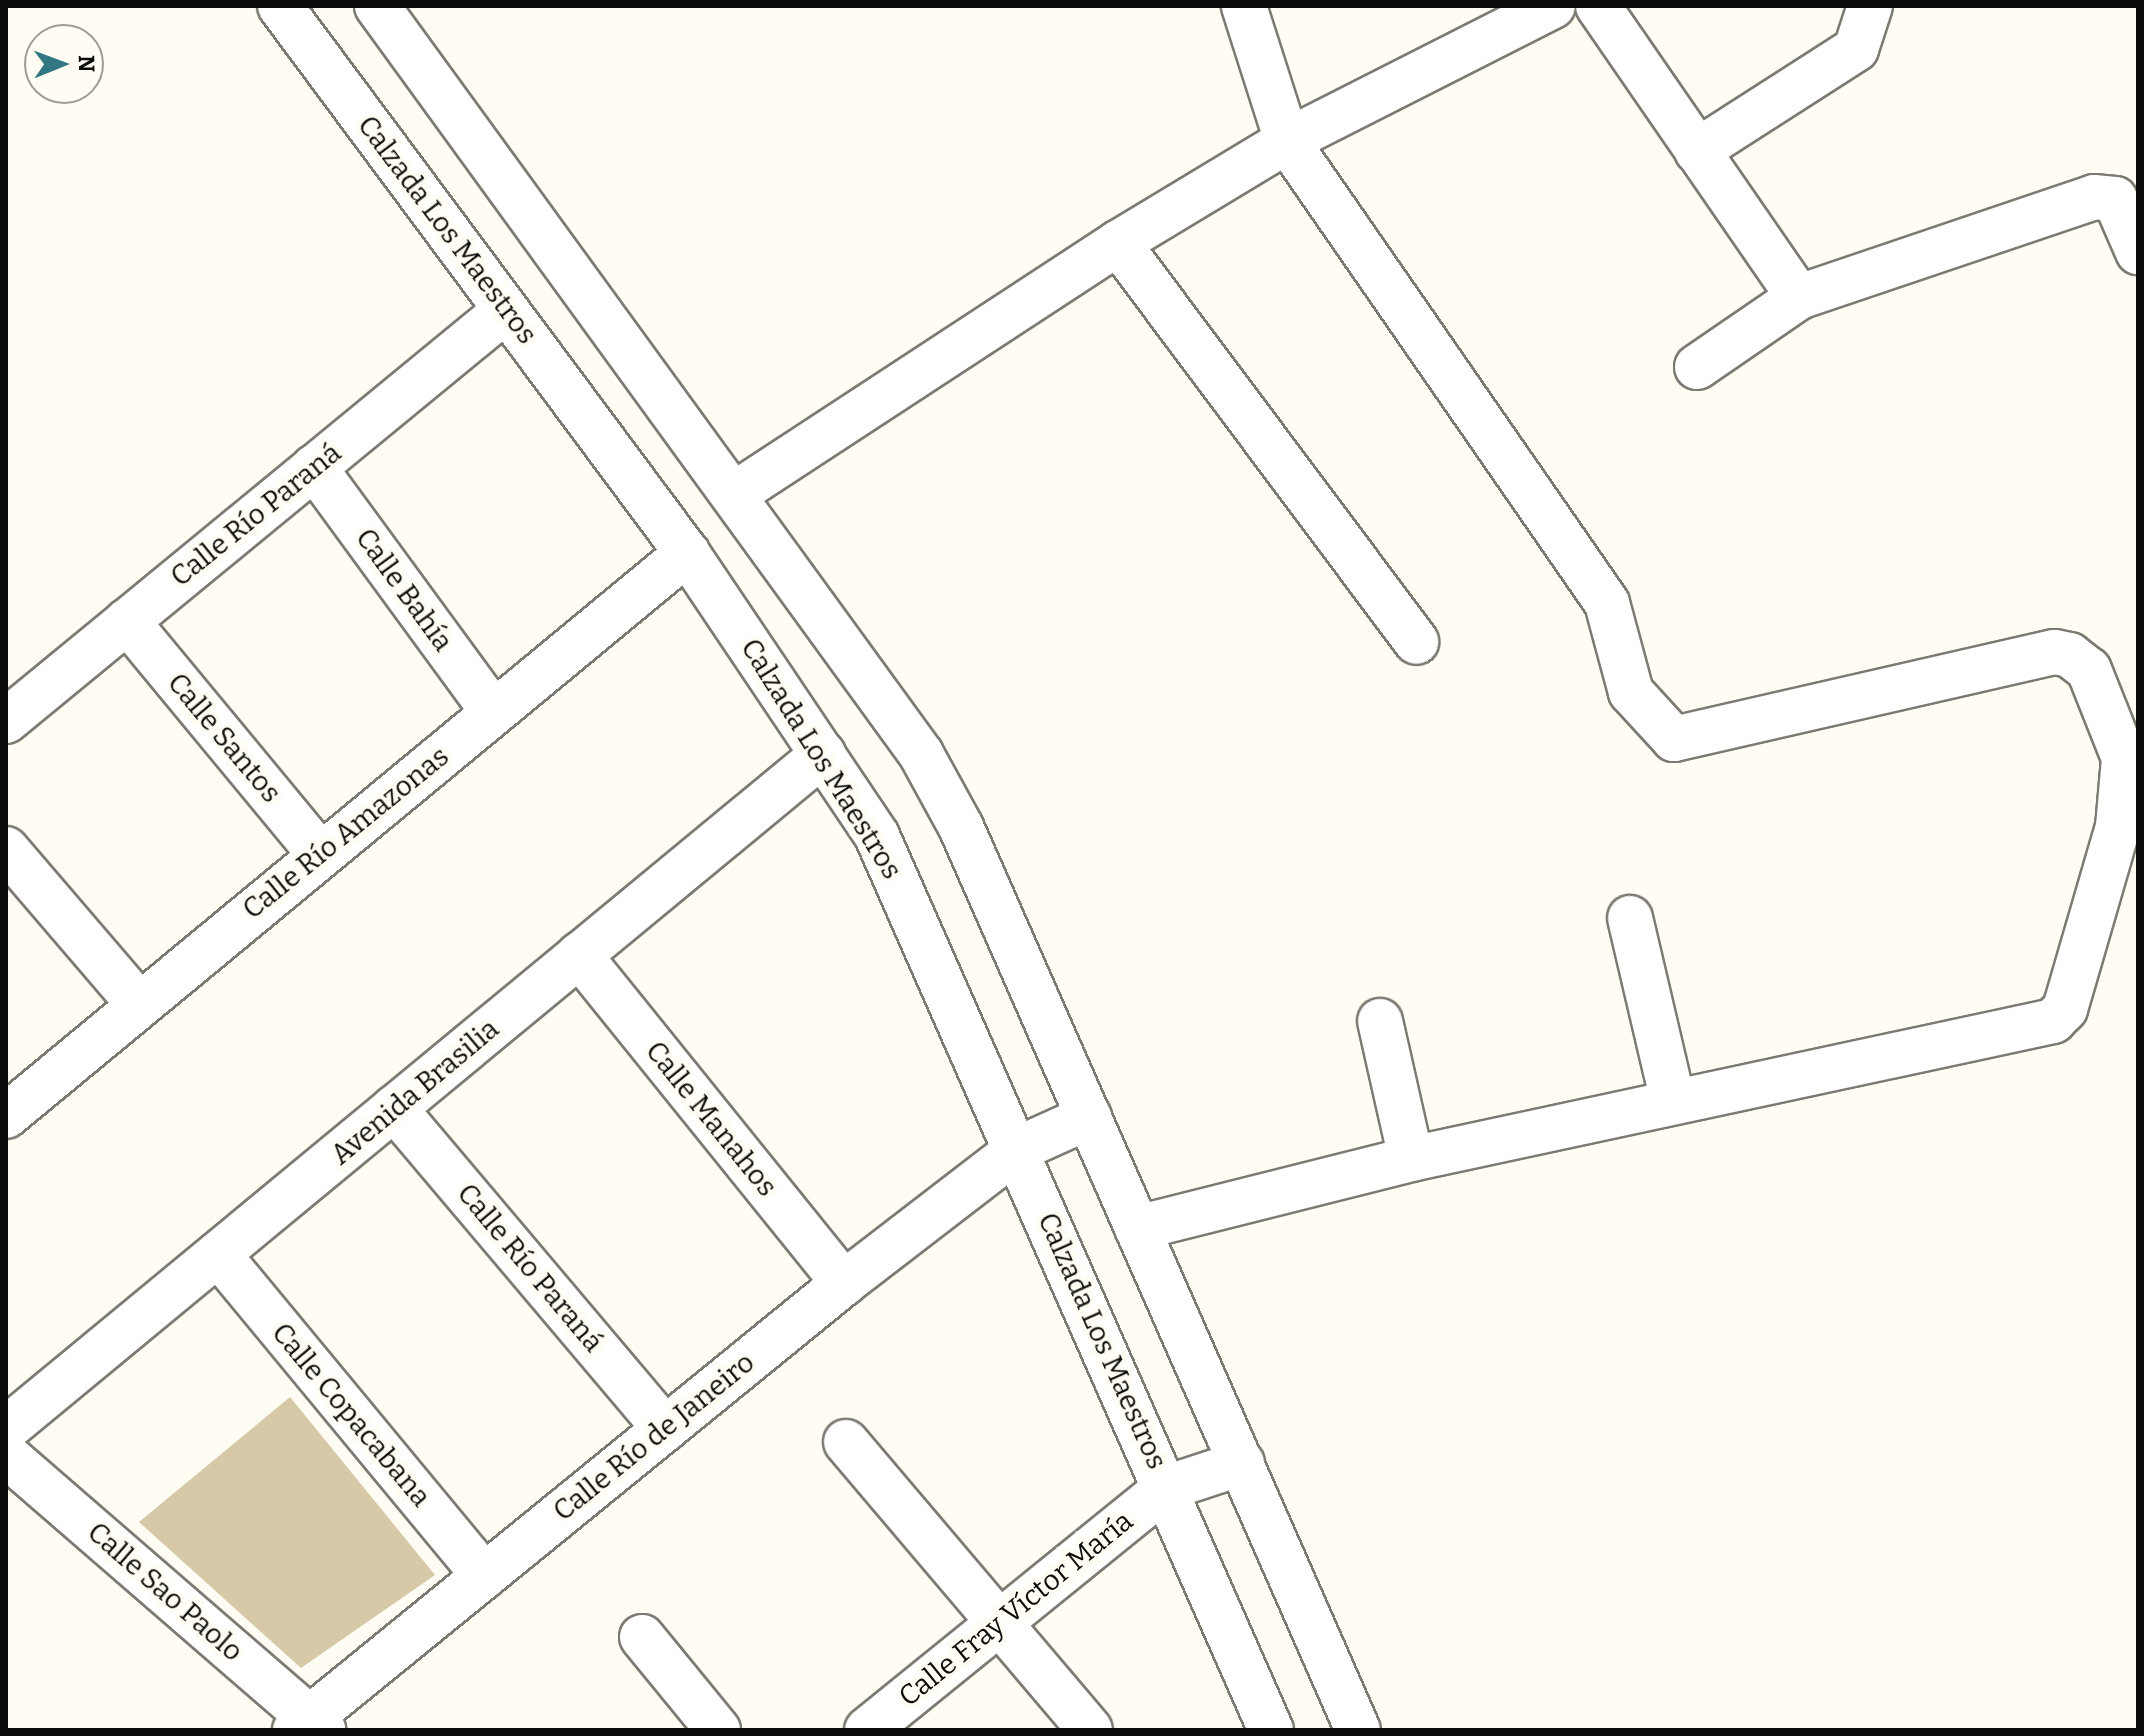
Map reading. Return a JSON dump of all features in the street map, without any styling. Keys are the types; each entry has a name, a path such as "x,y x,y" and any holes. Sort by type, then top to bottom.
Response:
{"street":[{"name":"Calzada Los Maestros","path":"280,6 687,553 823,754 902,885 1271,1730"},
{"path":"377,6 736,493 921,754 961,827 1358,1730"},
{"path":"1137,1228 1411,1159 2053,1021 2065,1009 2118,827 2124,758 2089,670 2070,655 2054,652 1694,739 1674,739 1631,692 1607,603 1287,141 1244,6"},
{"path":"736,493 1118,243 1287,141 1553,6"},
{"path":"1598,6 1799,297"},
{"path":"1697,151 1856,49 1870,6"},
{"path":"1697,367 1799,297 2094,197 2115,199 2138,252"},
{"path":"1118,243 1416,642"},
{"name":"Calle Río Paraná","path":"6,721 506,310"},
{"name":"Calle Bahía","path":"314,467 493,712"},
{"name":"Calle Río Amazonas","path":"6,1116 687,553"},
{"name":"Calle Santos","path":"127,621 320,854"},
{"name":"Avenida Brasilia","path":"6,1429 823,754"},
{"path":"6,849 139,1004"},
{"path":"1630,918 1673,1101"},
{"name":"Calle Manahos","path":"579,955 844,1283"},
{"path":"1380,1021 1411,1159"},
{"name":"Calle Río Paraná","path":"394,1108 665,1429"},
{"name":"Calle Río de Janeiro","path":"310,1726 484,1576 844,1283 1018,1149 1089,1117"},
{"name":"Calle Copacabana","path":"218,1254 484,1576"},
{"path":"846,1442 1001,1618 1090,1730"},
{"name":"Calle Sao Paolo","path":"6,1455 310,1726"},
{"path":"1166,1488 1242,1463"},
{"name":"Calle Fray Víctor María","path":"867,1730 1001,1618 1166,1488"},
{"path":"642,1637 718,1730"}],"shaded area":[{"path":"290,1397 435,1575 301,1668 139,1522"}]}
